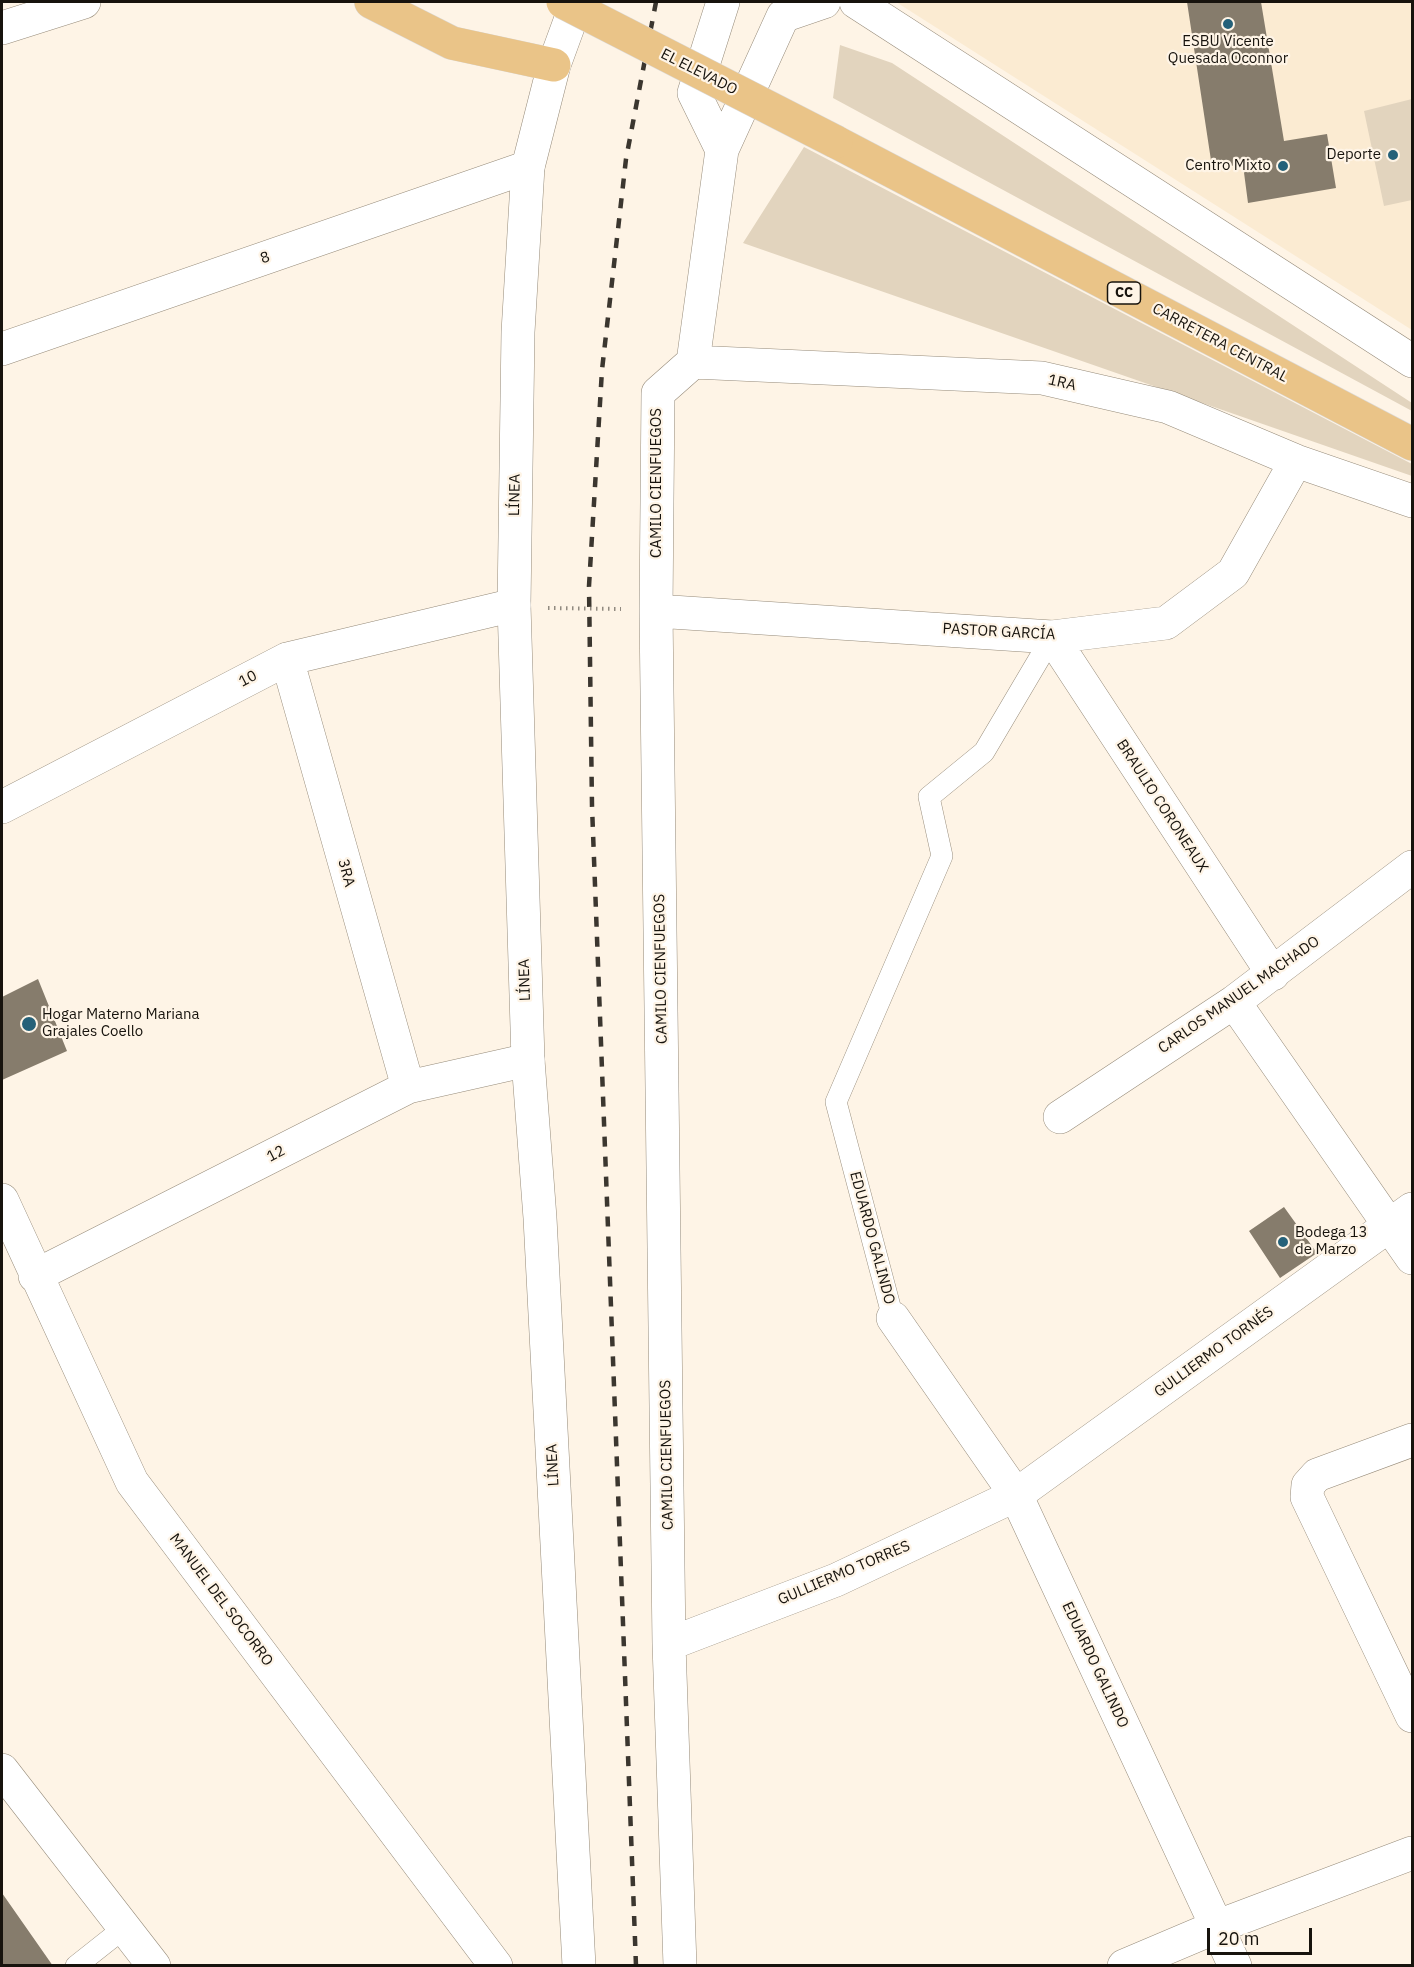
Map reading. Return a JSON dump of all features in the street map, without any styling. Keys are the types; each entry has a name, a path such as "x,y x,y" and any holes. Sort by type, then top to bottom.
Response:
{"highway":[{"path":"371,2 452,43 554,64"},
{"name":"EL ELEVADO","path":"563,2 836,142"},
{"name":"CARRETERA CENTRAL","path":"836,142 1413,444"}],"street":[{"path":"2,28 84,2"},
{"name":"LÍNEA","path":"577,2 554,64 528,167 518,332 514,605 528,1060 540,1218 579,1965"},
{"path":"722,150 694,93 723,2"},
{"path":"693,362 722,150 783,16 824,2"},
{"path":"856,2 1413,361"},
{"name":"8","path":"2,349 528,167"},
{"name":"1RA","path":"693,362 1042,378 1168,407 1296,461 1413,501"},
{"name":"CAMILO CIENFUEGOS","path":"680,1965 669,1644 656,611 658,393 693,362"},
{"name":"PASTOR GARCÍA","path":"656,611 1052,637 1166,623 1233,573 1296,461"},
{"name":"10","path":"2,807 287,658 514,605"},
{"name":"BRAULIO CORONEAUX","path":"1052,637 1273,974"},
{"name":"3RA","path":"287,658 408,1087"},
{"name":"CARLOS MANUEL MACHADO","path":"1060,1117 1234,1002 1413,867"},
{"path":"1234,1002 1401,1217 1413,1258"},
{"name":"12","path":"35,1276 408,1087 528,1060"},
{"name":"MANUEL DEL SOCORRO","path":"2,1200 35,1276 132,1482 496,1965"},
{"name":"GULLIERMO TORNÉS","path":"1016,1495 1401,1217"},
{"name":"EDUARDO GALINDO","path":"893,1318 1016,1495 1235,1965"},
{"path":"1413,1440 1317,1474 1308,1485 1307,1497 1413,1716"},
{"name":"GULLIERMO TORRES","path":"669,1644 836,1580 1016,1495"},
{"path":"2,1770 154,1965"},
{"path":"1124,1965 1216,1927 1413,1853"}],"lane":[{"name":"EDUARDO GALINDO","path":"893,1318 836,1102 942,856 929,797 984,752 1052,637"},
{"path":"76,1965 124,1928"}],"path":[{"path":"514,605 656,611"}],"shaded area":[{"name":"Centro Mixto","path":"896,2 1412,2 1412,330"},
{"path":"840,45 892,63 1412,403 1412,411 833,98"},
{"name":"Deporte","path":"1412,99 1412,200 1384,206 1364,111"},
{"path":"804,147 1412,464 1412,476 743,243"}],"building":[{"path":"1187,2 1261,2 1284,141 1327,134 1336,188 1248,203 1243,165 1212,167"},
{"name":"Hogar Materno Mariana Grajales Coello","path":"38,979 67,1051 2,1080 2,997"},
{"name":"Bodega 13 de Marzo","path":"1284,1207 1317,1253 1280,1278 1249,1231"},
{"path":"2,1893 53,1966 2,1966"}],"railway":[{"path":"636,1966 592,806 589,586 602,370 626,159 656,2"}],"place":[{"name":"ESBU Vicente Quesada Oconnor","path":"1228,24"},
{"name":"Deporte","path":"1393,155"},
{"name":"Centro Mixto","path":"1283,166"},
{"name":"Hogar Materno Mariana Grajales Coello","path":"29,1024"},
{"name":"Bodega 13 de Marzo","path":"1283,1242"}]}
